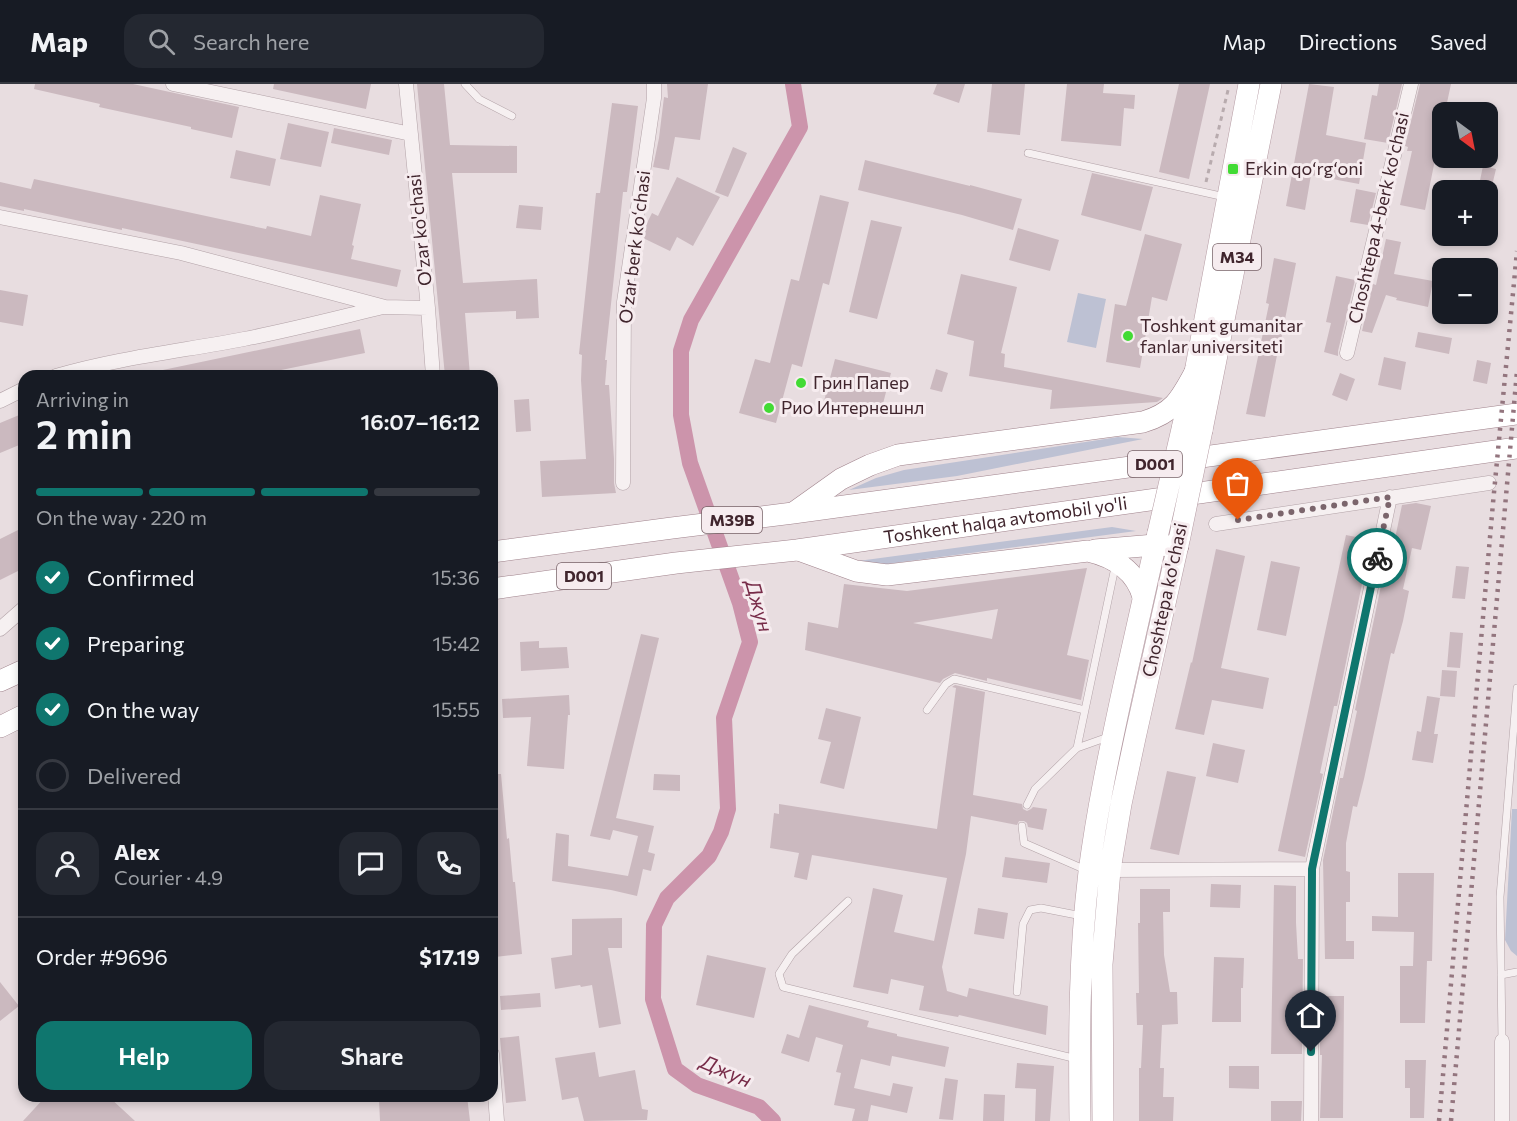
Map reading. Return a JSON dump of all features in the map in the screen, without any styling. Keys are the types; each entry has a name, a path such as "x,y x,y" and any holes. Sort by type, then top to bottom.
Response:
{"main road":[{"name":"Choshtepa ko'chasi","path":"1080,1121 1079,1059 1085,917 1125,782 1179,541 1192,430 1194,374 1249,84"},
{"name":"Choshtepa ko'chasi","path":"1103,1121 1099,803 1157,539 1192,430 1216,369 1271,84"},
{"path":"793,513 842,479 870,465 898,455 1152,419 1160,416 1180,399 1194,374"},
{"name":"Toshkent halqa avtomobil yo'li","path":"498,551 1517,414"},
{"name":"Toshkent halqa avtomobil yo'li","path":"498,588 676,563 797,550 1517,448"},
{"path":"797,550 856,571 886,575 1088,551 1157,539 1179,541"},
{"path":"1088,551 1108,557 1127,570 1137,582 1143,597"},
{"path":"0,681 18,673"},
{"path":"0,727 18,718"}],"street":[{"path":"173,84 411,134"},
{"name":"O'zar ko'chasi","path":"406,84 433,370"},
{"name":"Oʻzar berk koʻchasi","path":"623,483 624,302 654,98 654,84"},
{"name":"Choshtepa 4-berk ko'chasi","path":"1347,353 1411,84"},
{"path":"0,217 182,253 385,307 428,308"},
{"path":"77,370 136,357 244,339 385,307"},
{"path":"3,397 18,391"},
{"path":"1216,524 1489,483"},
{"path":"1311,1121 1312,869 1390,497"},
{"path":"0,629 18,613"},
{"path":"1100,871 1312,869"},
{"path":"1502,1041 1502,1121"},
{"path":"496,1102 497,1121"}],"lane":[{"path":"465,84 479,99 512,116"},
{"path":"1028,153 1227,197"},
{"path":"1077,748 1114,572"},
{"path":"927,710 946,684 954,679 1085,710"},
{"path":"1502,1041 1500,897 1517,688"},
{"path":"1027,806 1035,789 1077,748 1113,735"},
{"path":"1509,786 1517,789"},
{"path":"1022,826 1024,843 1100,871"},
{"path":"848,901 792,954 779,974 783,987 1079,1059"},
{"path":"1017,992 1023,924 1030,910 1041,908 1085,917"},
{"path":"1501,975 1517,972"}],"path":[{"path":"1203,192 1229,84"}],"shaded area":[{"path":"1078,293 1106,299 1096,348 1067,342"},
{"path":"1118,437 1143,439 957,476 849,490 876,478 904,470"},
{"path":"1112,527 1136,531 887,564 858,561"},
{"path":"1512,809 1517,809 1517,956 1505,940"}],"building":[{"path":"35,84 133,84 239,107 232,138 99,107 100,104 34,89"},
{"path":"274,84 371,84 366,109 273,89"},
{"path":"417,84 444,84 450,145 517,146 517,173 452,173 463,283 537,279 539,318 516,319 516,311 465,313 470,370 444,370"},
{"path":"667,84 708,84 700,140 675,137 669,170 653,167 664,97 668,98"},
{"path":"937,84 965,84 959,103 933,94"},
{"path":"992,84 1025,84 1020,135 987,132"},
{"path":"1067,84 1104,84 1103,93 1135,95 1134,109 1124,108 1121,146 1061,141"},
{"path":"1179,84 1210,84 1189,179 1159,172"},
{"path":"1309,84 1334,87 1326,135 1366,143 1359,184 1311,175 1305,210 1286,206"},
{"path":"1379,84 1402,84 1388,143 1364,139 1372,95 1377,96"},
{"path":"1420,84 1451,84 1447,102 1432,102 1433,168 1425,210 1400,205 1412,151 1407,151 1408,147 1405,146"},
{"path":"612,103 638,106 627,192 623,192 605,360 607,360 605,385 609,385 616,493 542,497 540,461 586,459 581,380 582,355 579,354 596,193 600,193"},
{"path":"288,123 329,132 321,167 280,159"},
{"path":"334,128 392,140 389,155 331,143"},
{"path":"733,147 747,153 728,197 715,192"},
{"path":"236,150 276,159 270,186 230,178"},
{"path":"865,160 1022,199 1013,230 858,190"},
{"path":"1483,168 1496,169 1493,180 1480,180"},
{"path":"1092,173 1153,187 1141,231 1081,215"},
{"path":"677,177 720,197 693,246 677,237 670,251 643,238 644,229 652,213 658,216"},
{"path":"34,179 266,229 267,226 311,236 320,195 361,204 351,259 401,270 397,287 122,228 122,230 0,206 0,182 31,189"},
{"path":"1356,189 1376,193 1368,225 1350,222"},
{"path":"820,195 849,202 829,285 823,283 802,367 792,364 776,423 739,413 755,359 770,363 791,279 799,281"},
{"path":"519,205 543,207 541,230 516,228"},
{"path":"871,220 902,227 877,319 849,312"},
{"path":"1018,228 1059,240 1050,271 1009,260"},
{"path":"1145,234 1182,244 1167,301 1152,297 1140,368 1106,362 1115,304 1126,306"},
{"path":"1386,239 1401,242 1394,274 1432,281 1428,307 1396,300 1397,298 1386,295 1372,333 1362,331 1373,284 1376,285"},
{"path":"1274,258 1296,263 1265,417 1246,414 1269,304 1266,303"},
{"path":"961,274 1017,287 1001,353 1005,354 1004,367 1163,398 1157,402 1050,409 1052,390 969,376 974,341 947,334"},
{"path":"1336,276 1355,280 1338,356 1324,352 1331,323 1326,322"},
{"path":"0,290 28,295 23,326 0,322"},
{"path":"360,329 365,353 281,370 163,370"},
{"path":"1418,332 1452,338 1449,354 1415,347"},
{"path":"1384,357 1406,362 1401,390 1378,385"},
{"path":"835,359 891,373 880,415 824,401"},
{"path":"1477,360 1491,363 1487,384 1473,381"},
{"path":"936,369 948,373 942,392 930,389"},
{"path":"1340,373 1355,379 1347,401 1332,395"},
{"path":"529,399 531,431 516,432 514,400"},
{"path":"18,416 18,446 0,453 0,423"},
{"path":"1416,503 1431,506 1421,550 1412,548 1403,589 1409,591 1403,621 1394,654 1391,653 1364,779 1357,807 1353,806 1346,843 1346,871 1350,872 1350,902 1346,902 1346,941 1354,941 1354,959 1325,959 1323,860 1340,778 1343,778 1382,581 1386,582 1402,505"},
{"path":"18,530 18,571 0,580 0,539"},
{"path":"1346,535 1371,540 1337,706 1334,706 1320,773 1323,774 1305,857 1278,851"},
{"path":"1216,549 1245,556 1221,668 1269,678 1263,709 1212,700 1204,735 1175,729 1192,663"},
{"path":"1271,561 1300,567 1286,636 1257,630"},
{"path":"1456,566 1469,567 1465,599 1452,598"},
{"path":"1087,568 1067,655 1089,660 1081,700 987,678 987,681 955,673 940,683 805,650 808,622 838,628 844,584 907,591","holes":["998,609 992,639 913,623"]},
{"path":"1450,632 1463,633 1460,668 1447,667"},
{"path":"641,634 659,638 616,818 654,826 648,852 655,854 651,871 643,869 637,896 552,881 556,833 569,835 568,866 628,876 638,836 613,830 610,840 590,836"},
{"path":"539,641 539,648 567,647 569,668 521,671 520,642"},
{"path":"1442,670 1457,671 1455,697 1440,696"},
{"path":"955,685 985,692 973,795 1022,804 1023,809 1027,811 1033,807 1047,809 1043,830 1028,827 1024,821 1019,821 1017,825 971,816 966,854 942,967 947,991 967,997 969,988 1048,1006 1046,1035 959,1015 958,1017 919,1010 924,986 891,979 888,994 853,987 873,888 903,895 894,932 934,941 947,878 812,855 807,880 794,877 799,853 770,848 774,813 779,814 779,804 937,829 956,688 952,687"},
{"path":"569,695 570,715 568,715 564,769 527,766 531,717 503,718 502,699"},
{"path":"1427,696 1440,698 1434,734 1438,734 1433,763 1412,760 1417,731 1421,732"},
{"path":"826,708 861,717 844,789 820,783 831,742 818,739"},
{"path":"1213,743 1245,750 1238,783 1206,776"},
{"path":"1167,771 1196,777 1179,855 1150,849"},
{"path":"498,774 501,774 522,954 498,957"},
{"path":"654,774 680,775 680,791 653,790"},
{"path":"1005,857 1050,863 1047,883 1002,877"},
{"path":"1398,873 1434,873 1432,961 1427,961 1425,1023 1400,1023 1400,966 1413,966 1414,932 1372,931 1372,916 1398,917"},
{"path":"1211,884 1241,885 1240,908 1210,907"},
{"path":"1274,885 1296,886 1298,959 1303,959 1302,1054 1271,1054"},
{"path":"1140,889 1170,889 1170,912 1163,912 1164,955 1170,992 1177,992 1178,1024 1162,1025 1160,1068 1164,1068 1163,1097 1174,1097 1173,1121 1139,1121 1139,1068 1141,1068 1143,1025 1137,1025 1136,993 1139,993"},
{"path":"978,908 1008,913 1004,939 974,934"},
{"path":"622,918 622,948 608,948 621,1024 599,1028 592,985 555,989 551,958 572,955 572,919"},
{"path":"707,955 766,968 754,1018 696,1005"},
{"path":"1214,957 1244,958 1241,1022 1212,1022"},
{"path":"0,982 18,1007 0,1021"},
{"path":"540,993 541,1007 501,1010 500,996"},
{"path":"1320,996 1344,996 1343,1118 1320,1118 1322,1055 1320,1055"},
{"path":"809,1005 869,1021 867,1027 897,1034 897,1036 949,1047 945,1067 892,1056 890,1066 861,1059 854,1088 890,1096 893,1083 913,1087 907,1113 871,1105 868,1121 852,1121 855,1109 834,1105 841,1073 836,1072 843,1045 816,1037 809,1062 781,1053 787,1034 799,1038"},
{"path":"519,1036 526,1101 506,1103 500,1038"},
{"path":"595,1052 599,1077 635,1070 642,1109 648,1110 647,1120 584,1121 578,1097 562,1100 555,1058"},
{"path":"1405,1060 1426,1060 1424,1118 1410,1118 1410,1088 1405,1088"},
{"path":"1017,1063 1054,1066 1050,1121 1035,1121 1036,1089 1015,1088"},
{"path":"1229,1066 1259,1066 1259,1089 1229,1088"},
{"path":"945,1078 958,1080 953,1120 939,1119"},
{"path":"984,1094 1005,1095 1004,1121 983,1121"},
{"path":"1271,1101 1302,1101 1301,1121 1271,1121"},
{"path":"40,1102 114,1102 135,1121 23,1121"},
{"path":"379,1102 468,1102 470,1121 380,1121"}],"waterway":[{"name":"Джун","path":"773,1121 759,1107 697,1085 675,1069 653,999 654,925 667,898 709,856 721,832 728,809 724,718 750,642 740,603 690,463 681,415 681,351 691,320 800,127 793,84"}],"railway":[{"path":"1439,1121 1517,251"},
{"path":"1451,1121 1517,371"}],"way so far":[{"path":"1238,520 1390,497 1377,558"}],"place":[{"name":"Erkin qoʻrgʻoni","path":"1233,169"},
{"name":"Toshkent gumanitar fanlar universiteti","path":"1128,336"},
{"name":"Грин Папер","path":"801,383"},
{"name":"Рио Интернешнл","path":"769,408"}],"route":[{"path":"1311,1052 1312,869 1377,558"}]}
